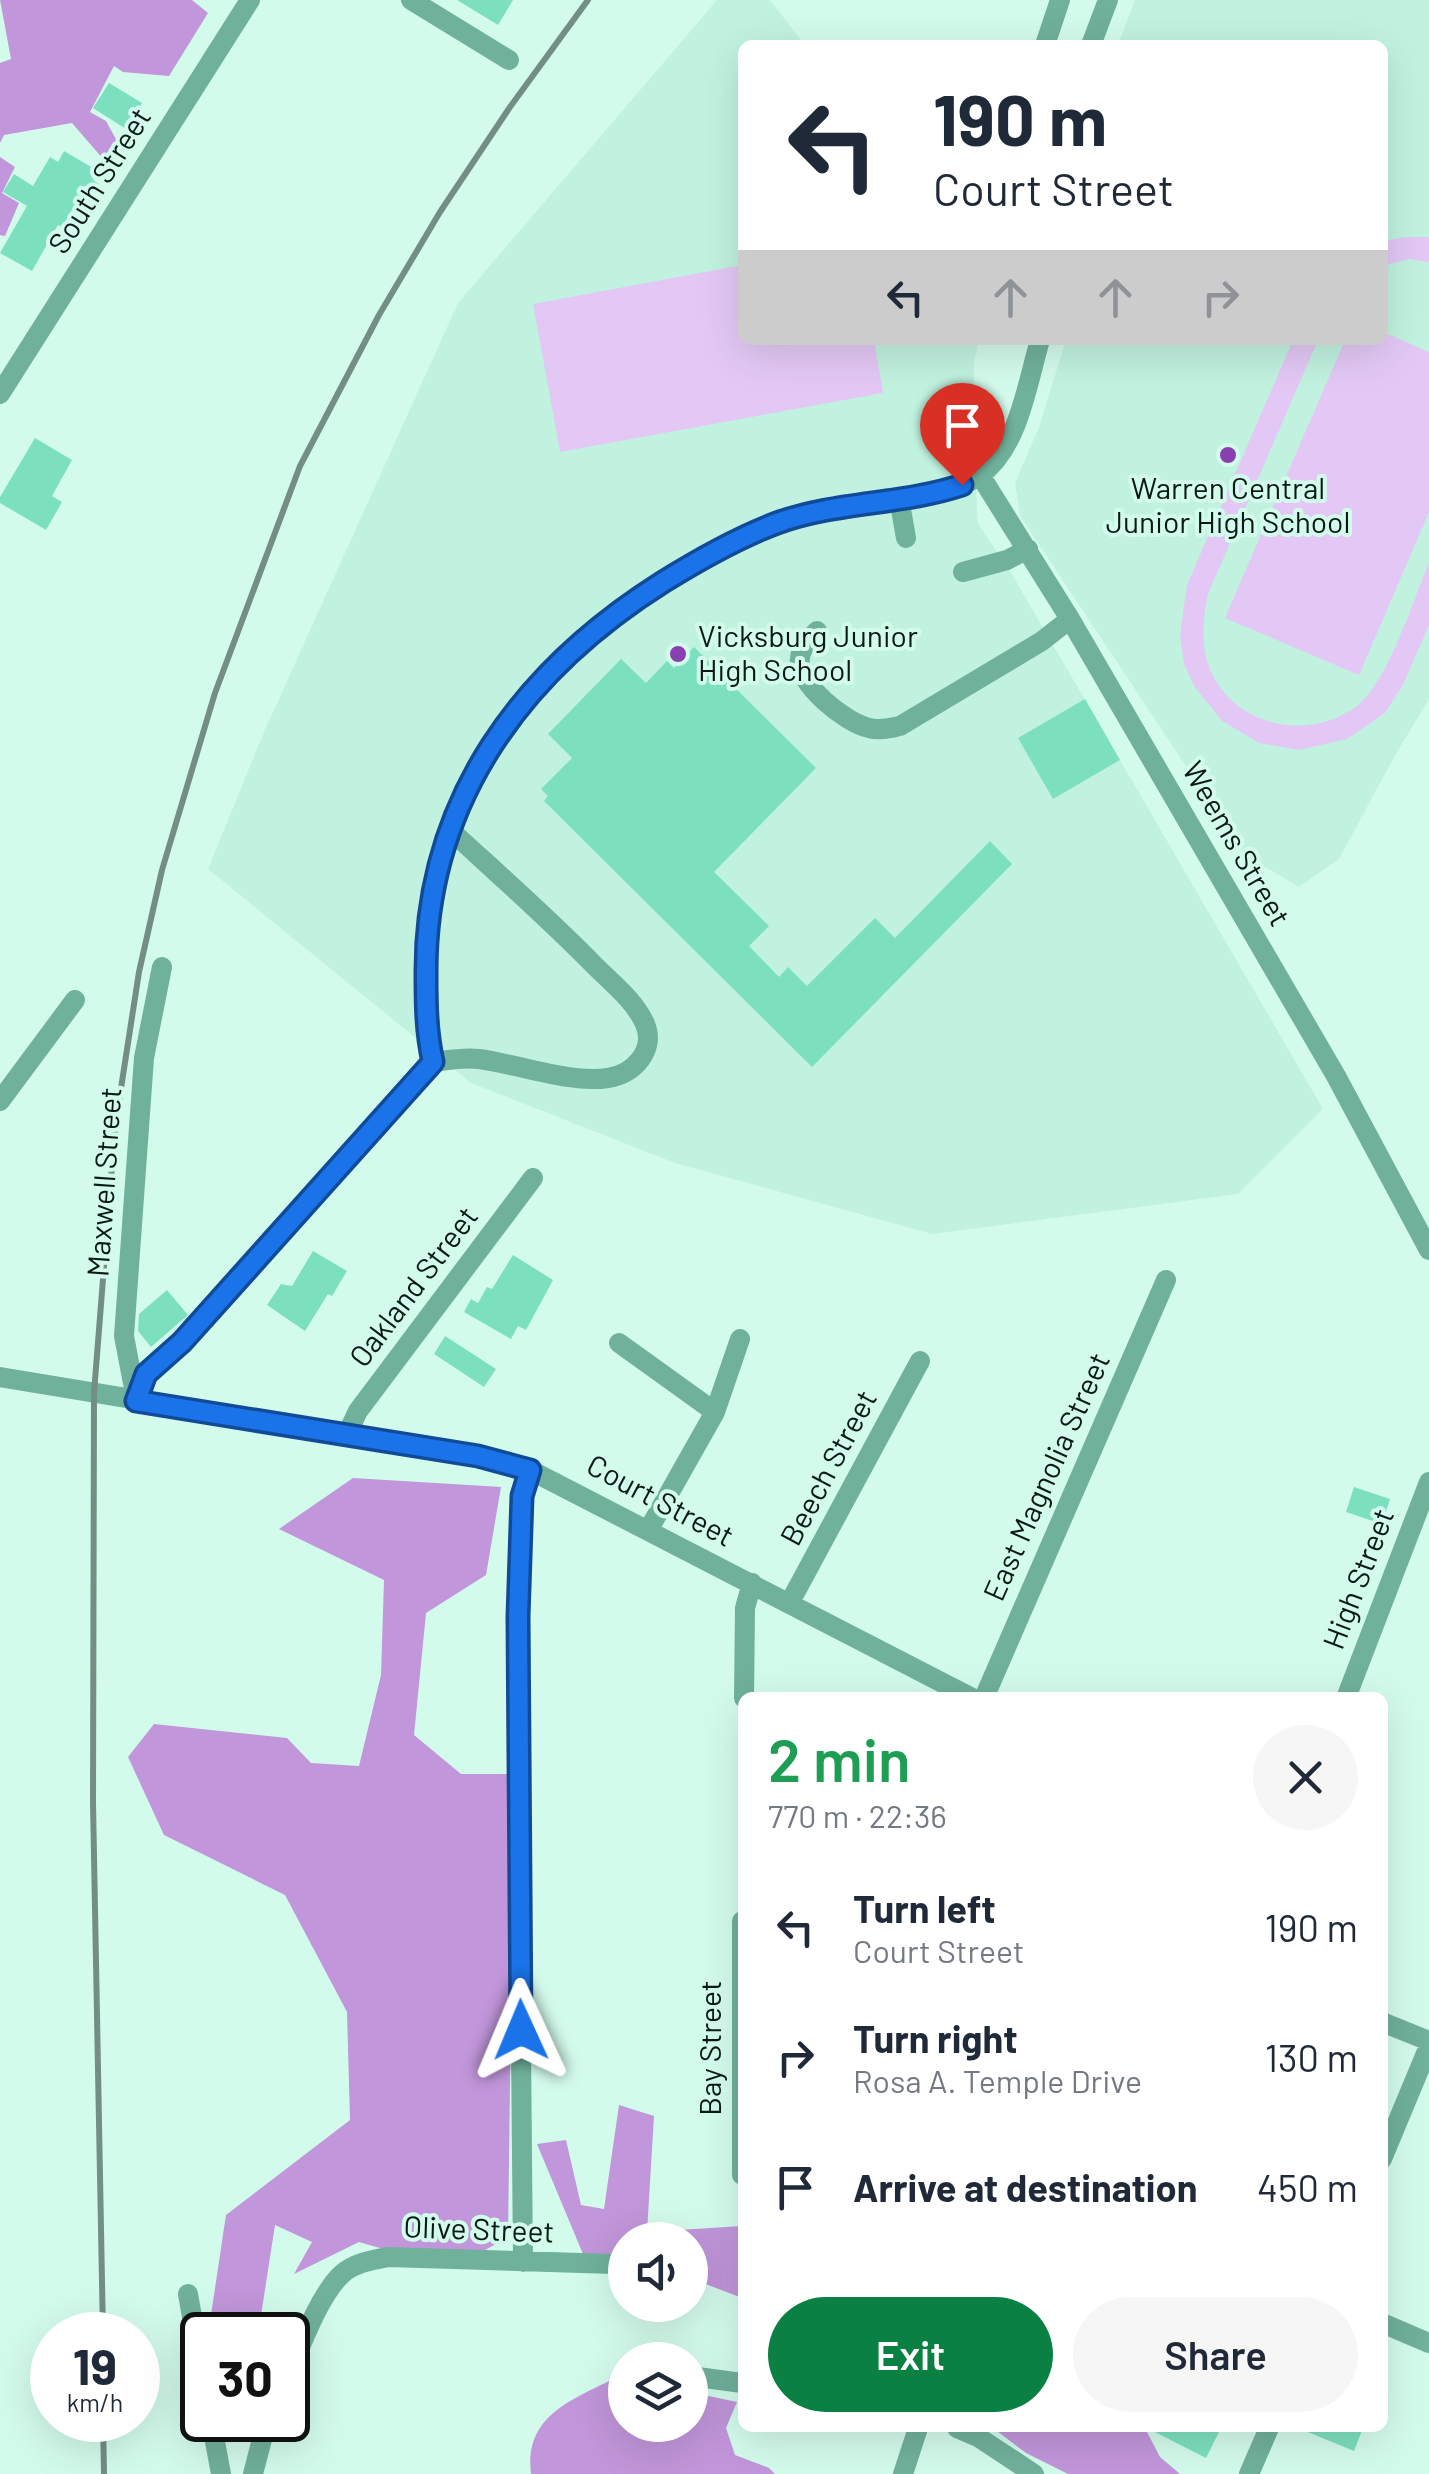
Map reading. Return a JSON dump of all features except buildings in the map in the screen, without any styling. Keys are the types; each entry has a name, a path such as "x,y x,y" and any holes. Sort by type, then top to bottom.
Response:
{"street":[{"name":"South Street","path":"0,394 250,0"},
{"path":"411,0 509,60"},
{"path":"1047,40 1060,0"},
{"path":"1093,40 1108,0"},
{"path":"433,1062 426,1034 426,952 432,898 449,829 473,774 502,727 536,687 626,606 735,540 837,506 940,493 980,475 1005,448 1038,345"},
{"name":"Weems Street","path":"980,475 1070,619 1336,1076 1429,1250"},
{"path":"899,498 906,538"},
{"path":"963,572 1007,560 1028,549"},
{"path":"816,632 799,662 809,685 843,716 884,730 900,726 1042,641 1070,619"},
{"path":"136,1401 146,1374 182,1342 433,1062 474,1058 590,1079 611,1078 628,1071 648,1046 647,1028 636,1008 549,920 449,829"},
{"name":"Maxwell Street","path":"136,1401 124,1336 144,1058 162,967"},
{"path":"0,1102 74,1000"},
{"name":"Oakland Street","path":"348,1434 358,1410 533,1178"},
{"name":"East Magnolia Street","path":"987,1692 1166,1280"},
{"path":"649,1529 715,1412 740,1339"},
{"path":"619,1343 715,1412"},
{"name":"Beech Street","path":"790,1602 920,1361"},
{"name":"Court Street","path":"0,1377 478,1456 530,1470 961,1692"},
{"path":"523,2262 518,1617 522,1496 530,1470"},
{"name":"High Street","path":"1348,1692 1429,1482"},
{"path":"744,1692 745,1608 752,1583"},
{"path":"1388,2025 1429,2044 1388,2144"},
{"name":"Olive Street","path":"310,2330 342,2274 362,2262 388,2257 608,2264"},
{"path":"188,2294 191,2312"},
{"path":"1388,2325 1429,2342"},
{"path":"708,2378 738,2382"},
{"path":"903,2474 917,2432"},
{"path":"966,2432 1034,2474"},
{"path":"1249,2474 1267,2432"},
{"path":"215,2442 221,2474"},
{"path":"253,2474 261,2442"}],"shaded area":[{"path":"0,0 192,0 208,13 169,76 123,72 114,66 90,112 106,121 117,141 104,160 72,123 4,135 0,143 0,63 11,59"},
{"name":"Vicksburg Junior High School","path":"717,0 770,0 801,40 738,40 738,345 978,345 974,362 973,446 978,523 1013,576 1323,1109 1238,1194 932,1234 675,1163 471,1083 208,869 264,732 458,303"},
{"name":"Warren Central Junior High School","path":"1135,0 1429,0 1429,699 1339,859 1299,887 1245,855 1020,516 1015,483 1039,427 1064,345 1388,345 1388,40 1120,40"},
{"path":"0,157 15,167 2,193 19,203 5,236 0,235"},
{"path":"1429,237 1429,262 1409,259 1388,265 1388,240"},
{"path":"738,266 738,345 875,345 883,393 560,452 533,304"},
{"path":"1388,334 1429,352 1429,512 1359,675 1225,618 1343,345 1388,345"},
{"path":"1291,345 1316,345 1208,594 1205,651 1221,689 1255,716 1296,726 1339,717 1358,705 1380,678 1429,563 1429,625 1403,685 1385,713 1347,739 1299,750 1259,743 1222,721 1194,686 1184,664 1180,635 1187,585"},
{"path":"353,1478 501,1487 486,1575 426,1613 414,1735 461,1774 514,1774 508,2237 473,2257 428,2262 359,2242 294,2274 312,2242 275,2225 262,2312 211,2312 226,2215 350,2120 347,2012 285,1895 164,1835 128,1757 154,1724 287,1738 311,1763 359,1766 381,1675 384,1580 279,1529"},
{"path":"619,2105 654,2116 648,2222 608,2222 608,2260 583,2254 537,2144 566,2140 581,2205 604,2209"},
{"path":"738,2226 738,2296 708,2285 708,2228"},
{"path":"608,2382 608,2442 708,2442 708,2396 737,2402 726,2428 735,2455 775,2474 531,2474 535,2437 543,2423 568,2402"},
{"path":"998,2432 1147,2432 1160,2457 1180,2474 1068,2474 1026,2453"}],"railway":[{"path":"103,2312 93,1802 94,1393 115,1127 139,972 162,870 215,693 300,466 379,315 440,212 588,0"},
{"path":"103,2442 104,2474"}],"place":[{"name":"Warren Central Junior High School","path":"1228,455"},
{"name":"Vicksburg Junior High School","path":"678,654"}],"route":[{"path":"521,2030 518,1617 522,1496 530,1470 478,1456 136,1401 146,1374 182,1342 433,1062 426,1034 426,952 442,854 473,774 502,727 536,687 626,606 735,540 837,506 940,493 962,485"}]}
